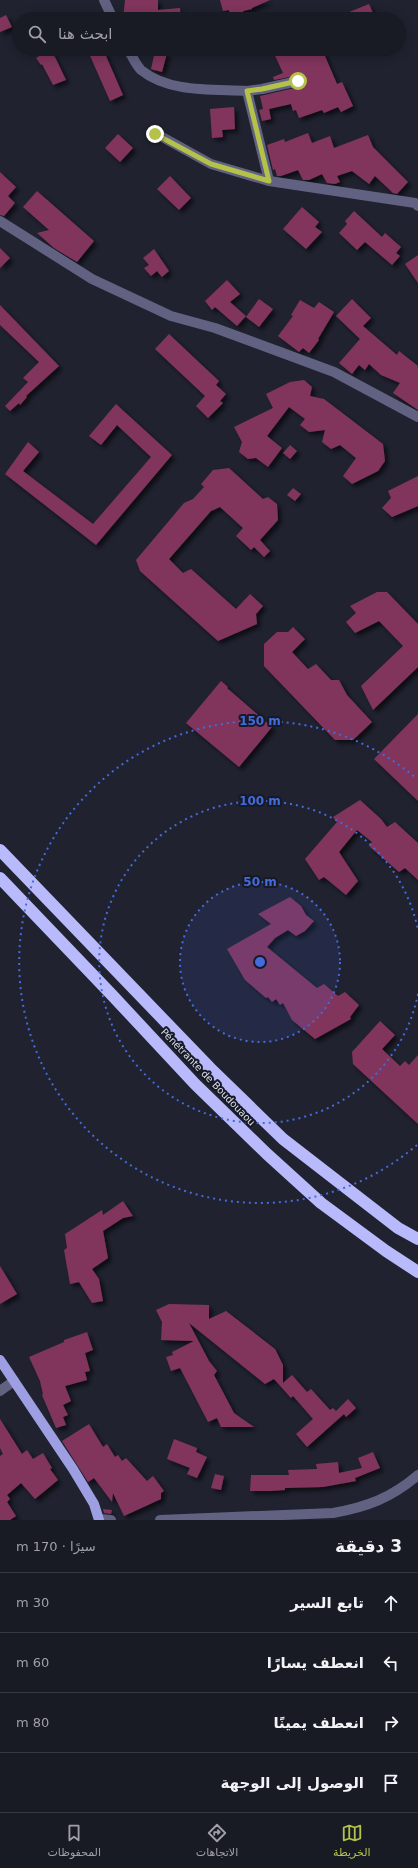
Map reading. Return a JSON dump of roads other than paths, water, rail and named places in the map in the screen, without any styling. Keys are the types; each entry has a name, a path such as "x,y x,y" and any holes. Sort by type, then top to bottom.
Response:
{"highway":[{"name":"Pénétrante de Boudouaou","path":"0,850 210,1068 283,1138 398,1228 418,1239"},
{"name":"Pénétrante de Boudouaou","path":"0,878 195,1084 278,1164 321,1203 386,1251 418,1272"}],"main road":[{"path":"0,1360 73,1469 94,1504 100,1519"}],"street":[{"path":"104,0 110,12"},
{"path":"132,56 141,70 156,79 177,86 247,91 298,81"},
{"path":"247,91 269,181"},
{"path":"155,134 211,164 269,181 415,203 418,206"},
{"path":"0,221 92,279 171,316 216,328 334,372 418,417"},
{"path":"0,1391 14,1380"},
{"path":"160,1520 333,1513 359,1508 384,1499 407,1485 418,1475"},
{"path":"100,1519 112,1520"}]}
